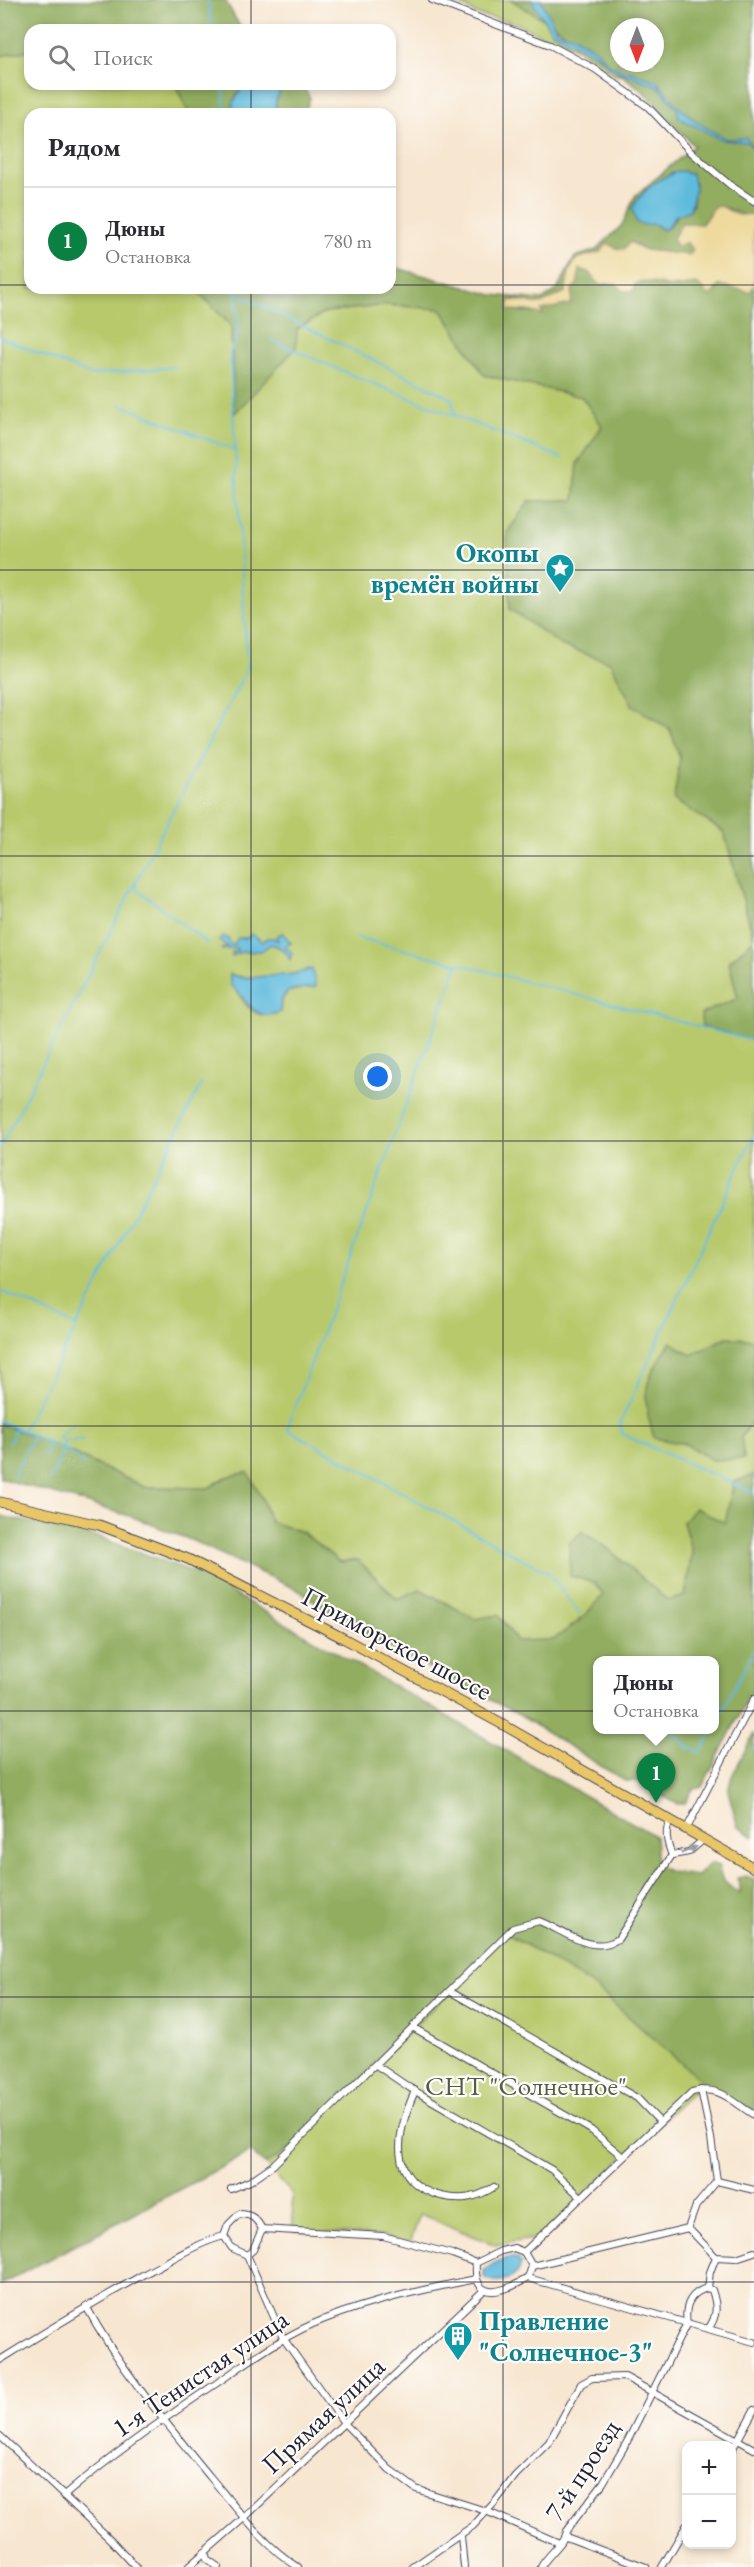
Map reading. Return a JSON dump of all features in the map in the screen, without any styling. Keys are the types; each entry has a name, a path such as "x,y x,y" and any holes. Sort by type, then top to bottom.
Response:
{"main road":[{"name":"Приморское шоссе","path":"0,1502 99,1525 188,1559 343,1638 507,1727 754,1868"}],"street":[{"path":"432,0 550,45 595,69 648,107 692,153 730,185 754,201"},
{"path":"686,1830 754,1699"},
{"path":"231,2189 250,2181 273,2165 451,1992 513,1928 539,1921 587,1943 611,1943 618,1939 672,1855 666,1828 670,1821"},
{"path":"672,1855 689,1852 703,1840"},
{"path":"451,1992 637,2098 660,2122"},
{"path":"414,2028 591,2130 624,2157"},
{"path":"376,2065 415,2091 552,2170 581,2197"},
{"path":"524,2252 692,2092 711,2089 725,2094 754,2115"},
{"path":"688,2228 696,2206 717,2181 702,2090"},
{"path":"415,2091 399,2135 402,2162 412,2181 431,2193 453,2199 468,2198 494,2187"},
{"path":"717,2181 754,2190"},
{"path":"224,2236 228,2225 239,2214 248,2214 257,2219 262,2229 253,2250 247,2254"},
{"path":"688,2228 716,2257 736,2258 754,2252"},
{"path":"532,2266 688,2228"},
{"path":"262,2229 383,2236 452,2254 476,2263 501,2251 514,2248 524,2252 532,2266 528,2278"},
{"path":"224,2236 232,2247 247,2254 283,2338 344,2423 389,2469 416,2489 486,2511 559,2542"},
{"path":"0,2360 86,2306 174,2258 212,2239 224,2236"},
{"path":"708,2288 710,2272 716,2257"},
{"path":"476,2263 476,2279 478,2286 483,2290 496,2291 508,2288 528,2278 754,2342"},
{"name":"1-я Тенистая улица","path":"64,2496 95,2469 163,2419 283,2338 326,2318 420,2290 476,2279"},
{"path":"687,2323 686,2309 693,2294 708,2288"},
{"path":"708,2288 712,2290 717,2310 716,2317 708,2329"},
{"name":"Прямая улица","path":"189,2567 244,2518 483,2290"},
{"path":"86,2306 106,2343 163,2419 244,2518 287,2560 298,2567"},
{"name":"7-й проезд","path":"541,2567 546,2556 566,2537 566,2530 603,2483 654,2393 687,2323"},
{"path":"413,2567 473,2526 549,2442 581,2384 592,2378 626,2377 754,2449"},
{"path":"737,2441 754,2410"},
{"path":"0,2436 136,2567"},
{"path":"662,2567 682,2534"},
{"path":"461,2536 464,2567"},
{"path":"566,2537 646,2567"},
{"path":"205,2552 207,2559 218,2567"}],"green space":[{"path":"0,0 225,0 239,24 24,24 24,51 0,56"},
{"path":"454,0 531,0 552,32 599,56 610,68 610,72 618,72 626,76 614,75 580,50 563,42 545,37 514,22 478,15"},
{"path":"511,0 754,0 754,214 748,215 724,207 714,207 702,224 693,224 686,242 693,249 689,255 645,250 630,242 625,249 616,248 576,259 569,271 565,292 541,304 514,299 509,310 543,314 541,310 571,304 572,289 579,269 589,272 600,285 610,282 619,285 635,284 642,281 672,287 697,284 716,291 720,285 750,292 754,286 754,939 724,832 674,800 680,758 670,729 633,706 610,662 561,645 510,609 507,533 529,501 574,500 578,464 602,426 582,397 484,375 441,309 387,305 326,312 297,329 296,348 234,414 231,326 201,294 396,294 396,266 493,295 542,300 557,290 575,257 596,250 622,225 635,196 694,146 642,90 618,72 664,72 664,18 610,18 610,66 558,28","holes":["682,171 695,183 693,204 689,211 680,212 668,228 662,230 654,223 644,191 673,172"]},
{"path":"24,51 24,90 178,90 186,108 24,108 24,294 201,294 231,326 234,413 297,329 326,312 387,305 441,309 484,375 582,397 603,426 578,463 574,500 529,501 561,645 610,662 633,706 670,729 680,758 674,800 724,832 754,939 729,962 738,998 702,1026 754,1041 754,1340 727,1337 691,1356 654,1438 686,1444 712,1460 741,1437 752,1420 754,1475 734,1482 725,1523 683,1522 692,1552 685,1596 668,1601 605,1546 595,1583 603,1595 583,1618 553,1640 517,1641 498,1615 475,1619 420,1589 397,1599 358,1560 340,1562 302,1532 270,1522 262,1498 226,1477 209,1488 144,1487 53,1444 0,1424 0,56","holes":["282,933 291,943 285,946 290,959 282,949 271,944 261,951 241,952 234,955 237,948 223,950 228,946 226,944 234,945 238,938 258,938 262,943 267,938 277,941 277,937","308,969 310,987 287,992 281,1002 280,1012 262,1015 247,1006 230,974 269,977"]},
{"path":"178,90 240,90 236,95 234,108 186,108"},
{"path":"281,90 305,90 310,98 306,108 276,108 276,100"},
{"path":"754,939 754,1041 702,1026 701,1014 738,998 729,962"},
{"path":"727,1337 754,1340 754,1422 752,1421 741,1437 744,1459 712,1460 686,1444 654,1438 647,1409 647,1387 655,1367 671,1342 691,1355"},
{"path":"0,1424 53,1444 144,1487 209,1488 226,1477 248,1472 262,1498 270,1522 302,1532 340,1562 358,1560 397,1599 420,1589 475,1619 498,1615 517,1641 553,1640 583,1618 603,1595 595,1583 570,1576 569,1543 582,1532 605,1546 668,1601 685,1596 692,1552 683,1522 695,1508 725,1523 734,1482 754,1475 754,1687 702,1787 693,1789 685,1803 677,1804 637,1781 625,1781 516,1713 350,1627 302,1592 193,1541 133,1517 0,1478"},
{"path":"0,1516 99,1537 201,1575 655,1836 657,1866 670,1872 697,1876 710,1863 719,1866 725,1883 740,1894 737,1878 747,1876 754,1880 754,2114 706,2085 595,1987 508,1934 290,2149 265,2164 250,2152 0,2285"},
{"path":"754,1733 754,1837 738,1827 728,1791 732,1776"},
{"name":"СНТ \"Солнечное\"","path":"508,1934 595,1987 706,2085 692,2092 538,2238 495,2245 420,2214 410,2243 383,2236 293,2231 292,2194 265,2164 290,2149"}],"sand":[{"path":"721,206 738,215 754,214 754,286 750,292 720,285 710,296 697,284 672,287 642,281 635,284 634,291 623,291 613,284 600,285 589,272 580,269 577,285 572,289 571,304 541,310 543,315 529,311 508,310 510,300 541,304 565,292 569,271 576,259 600,252 608,243 616,248 624,249 630,242 645,250 689,255 693,250 686,242 679,247 675,245 673,238 682,223 702,224 714,207"}],"water":[{"path":"531,0 541,0 557,31 572,35 596,50 610,65 610,68 598,56 552,32"},
{"path":"621,72 631,72 657,81 677,105 698,123 726,139 747,138 754,149 747,142 722,140 679,118 678,110 658,86"},
{"path":"241,90 281,90 276,100 276,108 233,108 233,103"},
{"path":"684,171 688,174 692,173 695,190 690,210 675,216 665,230 654,224 637,223 632,209 644,192 672,172"},
{"path":"283,933 291,943 285,946 292,953 290,960 283,949 271,944 261,951 241,952 232,956 232,952 237,951 237,948 221,949 227,946 219,940 223,937 228,938 230,944 234,945 238,938 247,938 251,934 262,943 267,938 278,941 276,936"},
{"path":"312,969 316,987 291,990 283,997 280,1012 273,1014 257,1012 230,984 230,974 242,978 295,974"},
{"path":"509,2258 517,2258 521,2263 517,2273 512,2277 494,2281 484,2277 484,2271 490,2266"}],"waterway":[{"path":"208,0 211,24"},
{"path":"223,90 225,108"},
{"path":"208,944 137,889 136,882 247,669 230,353 238,331 236,294"},
{"path":"238,294 451,398 455,415"},
{"path":"0,337 91,375 175,367"},
{"path":"271,340 347,373 562,458"},
{"path":"119,404 234,450"},
{"path":"0,1148 136,882"},
{"path":"356,937 754,1041"},
{"path":"458,963 287,1429 550,1574 580,1615"},
{"path":"23,1430 202,1083"},
{"path":"754,1134 620,1423 622,1434 754,1493"},
{"path":"3,1292 76,1326"},
{"path":"0,1421 64,1449 84,1464"},
{"path":"64,1442 58,1437 74,1423"},
{"path":"9,1443 16,1427"},
{"path":"14,1475 33,1435"},
{"path":"62,1448 64,1442 84,1439"},
{"path":"44,1454 50,1442"},
{"path":"50,1481 64,1449"},
{"path":"719,1716 754,1650"},
{"path":"674,1734 688,1747 701,1752 711,1734"}],"place":[{"name":"Окопы времён войны","path":"560,594"},
{"name":"Дюны","path":"656,1803"},
{"name":"Правление \"Солнечное-3\"","path":"458,2362"}]}
